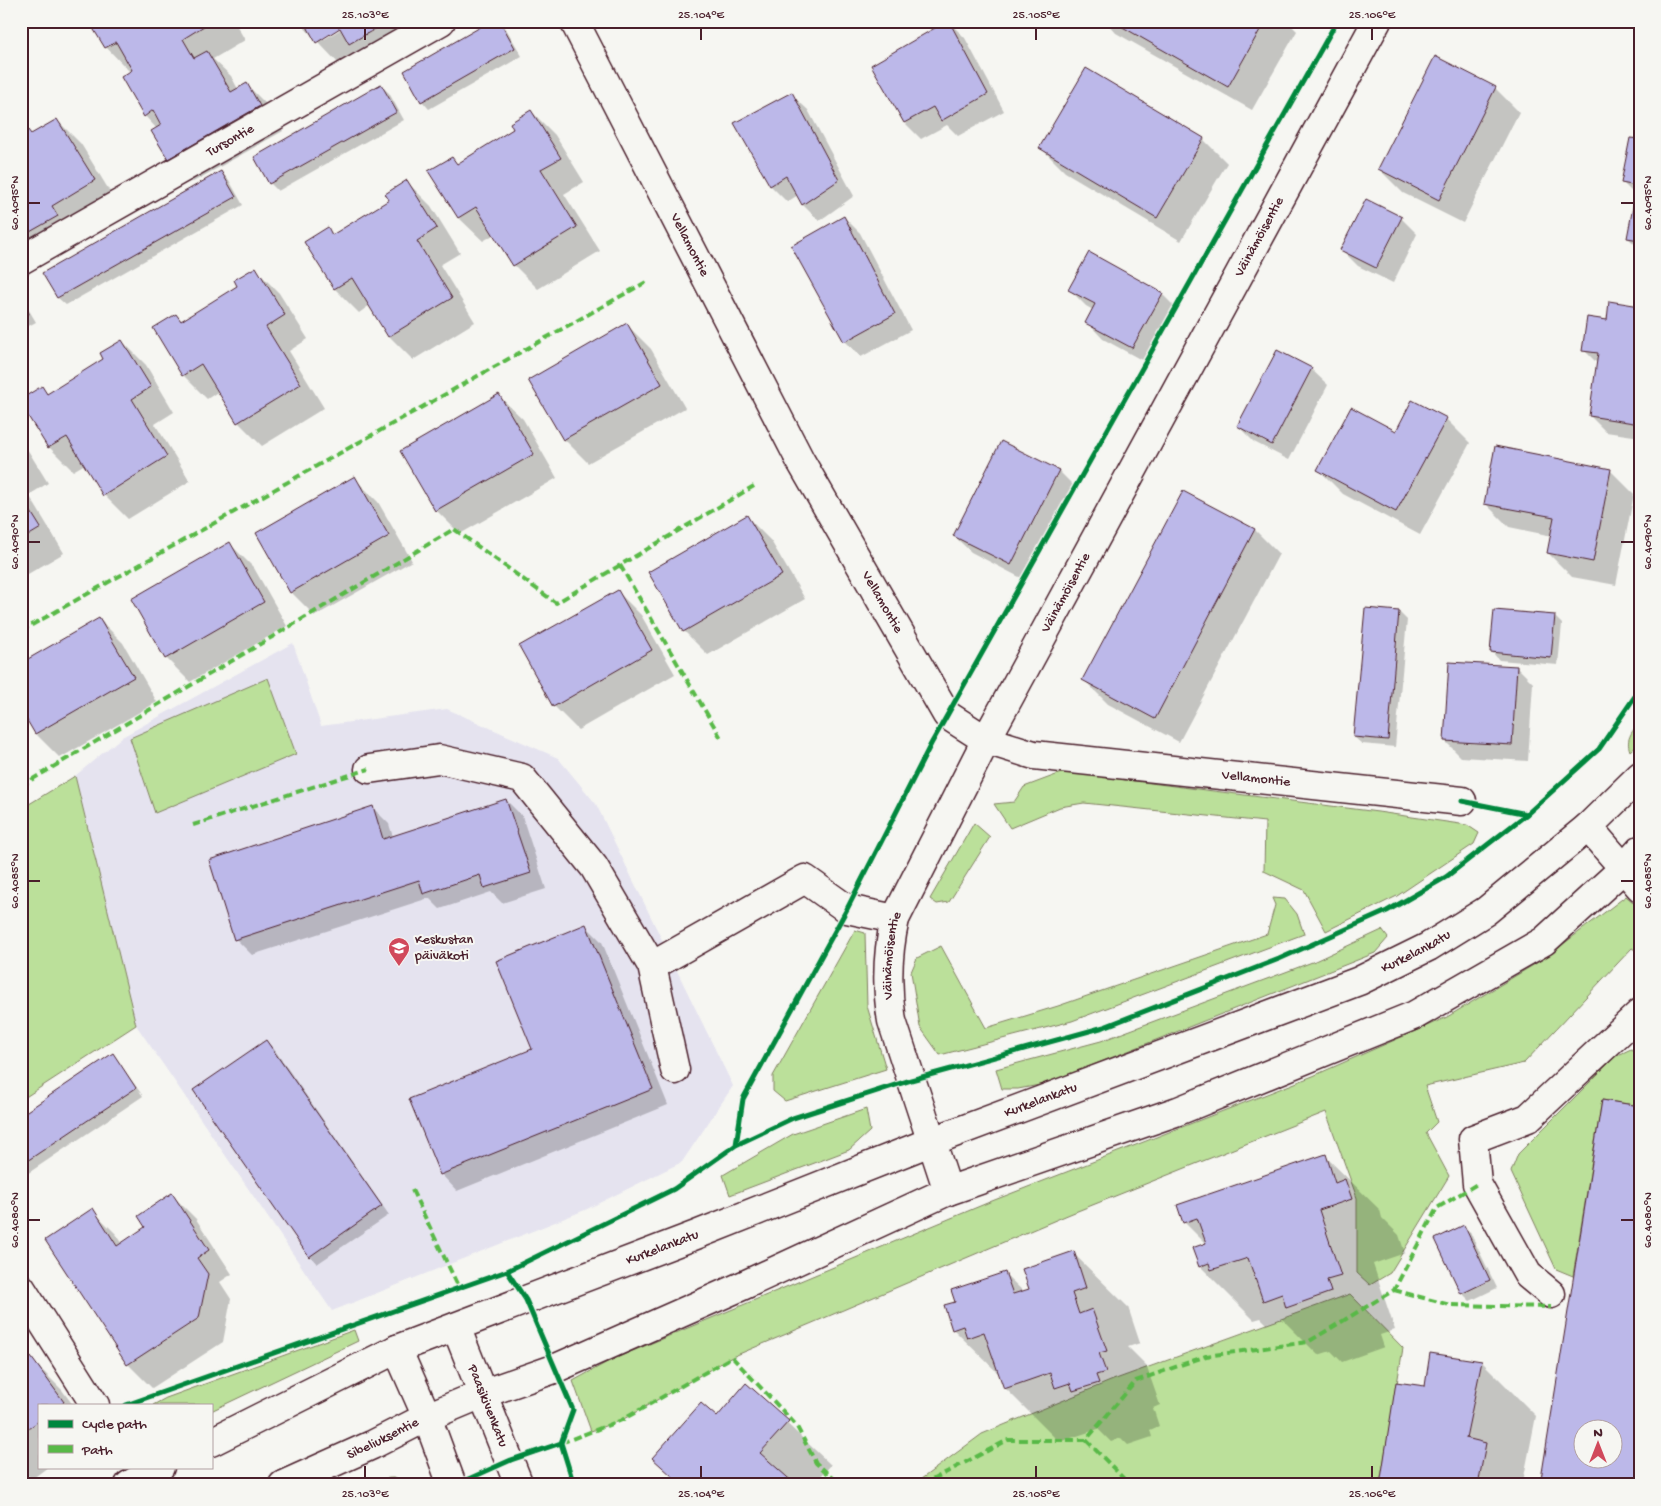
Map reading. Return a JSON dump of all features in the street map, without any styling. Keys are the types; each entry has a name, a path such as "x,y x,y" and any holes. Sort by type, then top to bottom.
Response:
{"street":[{"name":"Tursontie","path":"21,260 441,21"},
{"name":"Vellamontie","path":"574,21 800,460 947,715 986,740 1034,755 1462,802"},
{"name":"Väinämöisentie","path":"948,1191 930,1142 892,1020 888,995 889,944 895,920 986,740 1377,21"},
{"path":"369,769 439,760 522,778 594,867 652,966 674,1070"},
{"name":"Kurkelankatu","path":"397,1349 930,1142 1359,981 1428,947 1486,911 1588,827 1640,776"},
{"path":"482,1394 554,1369 742,1286 948,1191 1178,1111 1416,1015 1544,941 1634,868 1588,827"},
{"path":"652,966 805,879 847,909 895,920"},
{"path":"1551,1294 1528,1275 1477,1184 1473,1139 1528,1118 1640,1013"},
{"path":"21,1288 94,1404"},
{"name":"Paasikivenkatu","path":"456,1327 519,1485"},
{"path":"212,1442 397,1349 427,1417 452,1485"},
{"name":"Sibeliuksentie","path":"283,1485 372,1445 427,1417 482,1394"}],"shaded area":[{"name":"Keskustan päiväkoti","path":"293,643 321,726 447,709 558,758 596,804 733,1086 682,1162 585,1210 332,1311 136,1025 75,776 122,737"}],"green space":[{"path":"268,678 296,754 155,813 130,738"},
{"path":"1640,721 1640,742 1630,751 1629,738"},
{"path":"1064,772 1467,825 1479,833 1474,844 1397,896 1326,931 1304,890 1264,871 1265,822 1084,803 1060,807 1010,828 994,804 1014,802 1024,787"},
{"path":"75,776 136,1025 21,1100 21,809"},
{"path":"974,823 990,837 949,902 937,904 930,899"},
{"path":"1626,896 1640,908 1640,953 1632,948 1524,1063 1425,1086 1437,1122 1426,1133 1449,1176 1390,1273 1370,1285 1357,1273 1357,1198 1326,1112 1070,1214 732,1357 622,1420 591,1431 573,1381 611,1360 992,1201 1313,1076 1447,1017 1545,958"},
{"path":"1272,898 1285,899 1297,914 1304,934 1072,1021 940,1055 920,1027 911,972 917,958 941,946 986,1028 1058,1006 1267,934 1275,905"},
{"path":"855,930 865,933 867,1006 886,1069 785,1101 773,1091 773,1076"},
{"path":"1382,930 1388,938 1375,953 1045,1084 1018,1089 1002,1089 996,1069 1101,1041 1315,961"},
{"path":"1631,1049 1640,1054 1640,1085 1635,1105 1602,1100 1573,1276 1556,1269 1511,1172 1518,1154 1616,1056"},
{"path":"866,1109 870,1131 849,1150 730,1195 723,1175 793,1134"},
{"path":"1350,1294 1403,1348 1380,1485 913,1485 982,1434 1113,1380"},
{"path":"354,1330 358,1341 212,1411 212,1404 155,1404 166,1398"},
{"path":"393,1478 412,1485 345,1485 355,1480"}],"building":[{"path":"98,21 212,21 183,39 194,58 207,51 231,92 247,83 260,106 168,159 151,131 161,125 153,110 144,117 121,77 132,70 116,42 105,48 91,25"},
{"path":"304,21 389,21 349,44 340,28 316,43"},
{"path":"491,21 500,21 515,48 421,102 404,71"},
{"path":"949,21 988,94 941,121 933,107 904,123 871,65"},
{"path":"1112,21 1265,21 1228,87"},
{"path":"1435,56 1496,87 1439,200 1378,169"},
{"path":"1086,68 1204,138 1157,218 1039,148"},
{"path":"381,84 397,112 269,184 254,157"},
{"path":"792,92 839,180 802,205 786,176 770,186 734,123"},
{"path":"531,110 561,158 541,169 577,227 513,266 476,207 458,218 428,171 452,157 457,164 513,129 510,123"},
{"path":"57,119 95,180 52,206 58,216 21,237 21,134 28,130 31,134"},
{"path":"1630,138 1640,139 1640,240 1627,238 1637,186 1621,183"},
{"path":"221,171 236,197 57,298 42,273"},
{"path":"407,180 437,228 417,241 452,298 388,337 352,278 334,289 304,242 328,227 332,235 389,200 385,194"},
{"path":"1366,199 1402,217 1376,268 1340,250"},
{"path":"844,216 895,314 844,342 791,246"},
{"path":"1089,252 1163,293 1132,348 1085,323 1095,304 1068,290"},
{"path":"256,267 285,315 266,327 301,384 237,423 201,364 182,376 153,328 176,314 181,321 237,286 234,280"},
{"path":"21,300 29,314 21,318"},
{"path":"1609,301 1640,306 1640,424 1589,416 1598,353 1582,351 1587,317 1607,320"},
{"path":"627,323 662,384 563,440 528,380"},
{"path":"122,340 151,387 132,399 167,456 103,496 67,437 48,448 21,405 21,399 42,386 47,394 103,359 100,353"},
{"path":"1277,350 1312,368 1272,445 1237,426"},
{"path":"499,394 534,454 435,511 400,451"},
{"path":"1412,400 1447,418 1396,512 1317,470 1351,407 1396,431"},
{"path":"1001,441 1059,470 1011,565 953,536"},
{"path":"1495,446 1611,469 1593,562 1547,553 1554,517 1484,504"},
{"path":"355,476 389,536 290,593 256,533"},
{"path":"1183,491 1255,529 1155,719 1082,680"},
{"path":"21,496 41,528 21,540"},
{"path":"747,515 782,575 683,632 648,572"},
{"path":"230,542 264,602 165,659 131,599"},
{"path":"618,590 652,650 553,707 519,646"},
{"path":"1365,608 1399,611 1388,740 1353,737"},
{"path":"1494,610 1555,615 1551,658 1490,652"},
{"path":"99,618 134,677 35,734 21,710 21,663"},
{"path":"1449,662 1517,666 1512,745 1444,741"},
{"path":"506,799 531,873 484,888 480,875 423,894 419,880 234,940 209,860 373,806 383,839"},
{"path":"586,924 653,1089 440,1175 409,1099 532,1049 496,961"},
{"path":"266,1040 382,1206 309,1257 193,1090"},
{"path":"113,1053 136,1088 21,1165 21,1115"},
{"path":"1602,1100 1640,1106 1640,1485 1540,1485"},
{"path":"1326,1154 1335,1183 1345,1179 1352,1199 1319,1210 1341,1276 1327,1280 1331,1292 1286,1308 1282,1294 1263,1301 1248,1258 1211,1270 1209,1263 1199,1267 1192,1248 1206,1243 1197,1218 1183,1223 1177,1205"},
{"path":"172,1193 209,1250 197,1258 208,1274 199,1318 127,1365 45,1240 93,1208 117,1246 145,1227 138,1216"},
{"path":"1464,1225 1490,1280 1461,1294 1435,1239"},
{"path":"1074,1251 1086,1288 1072,1293 1079,1314 1092,1309 1107,1351 1099,1353 1106,1372 1096,1375 1099,1383 1073,1391 1070,1383 1055,1388 1050,1373 1004,1389 984,1332 967,1338 963,1326 952,1330 944,1305 955,1302 951,1290 1005,1272 1013,1294 1029,1289 1022,1269"},
{"path":"1430,1353 1482,1361 1466,1438 1486,1443 1478,1485 1380,1485 1396,1382 1425,1386"},
{"path":"31,1357 64,1402 62,1404 38,1404 38,1422 21,1434 21,1364"},
{"path":"746,1383 789,1421 760,1453 796,1485 682,1485 652,1458 701,1403 717,1417"}],"marked path":[{"path":"21,631 648,281"},
{"path":"21,786 454,529 556,603 754,486"},
{"path":"620,565 721,738"},
{"path":"193,825 369,769"},
{"path":"922,1485 1008,1440 1086,1440 1136,1381 1206,1356 1308,1342 1394,1290 1437,1208 1477,1184"},
{"path":"412,1190 459,1288"},
{"path":"1394,1290 1450,1305 1551,1307"},
{"path":"561,1443 622,1420 732,1357 796,1425 816,1463 841,1485"},
{"path":"1086,1440 1130,1485"}],"cycle path":[{"path":"129,1404 507,1271 674,1189 736,1145 743,1099 847,909 931,744 1337,21"},
{"path":"736,1145 793,1118 911,1080 1104,1027 1279,959 1387,911 1446,877 1527,814 1599,749 1640,689"},
{"path":"1462,801 1527,814"},
{"path":"507,1271 526,1300 573,1410 561,1443 574,1485"},
{"path":"455,1485 511,1460 561,1443"}],"place":[{"name":"Keskustan päiväkoti","path":"399,967"}]}
